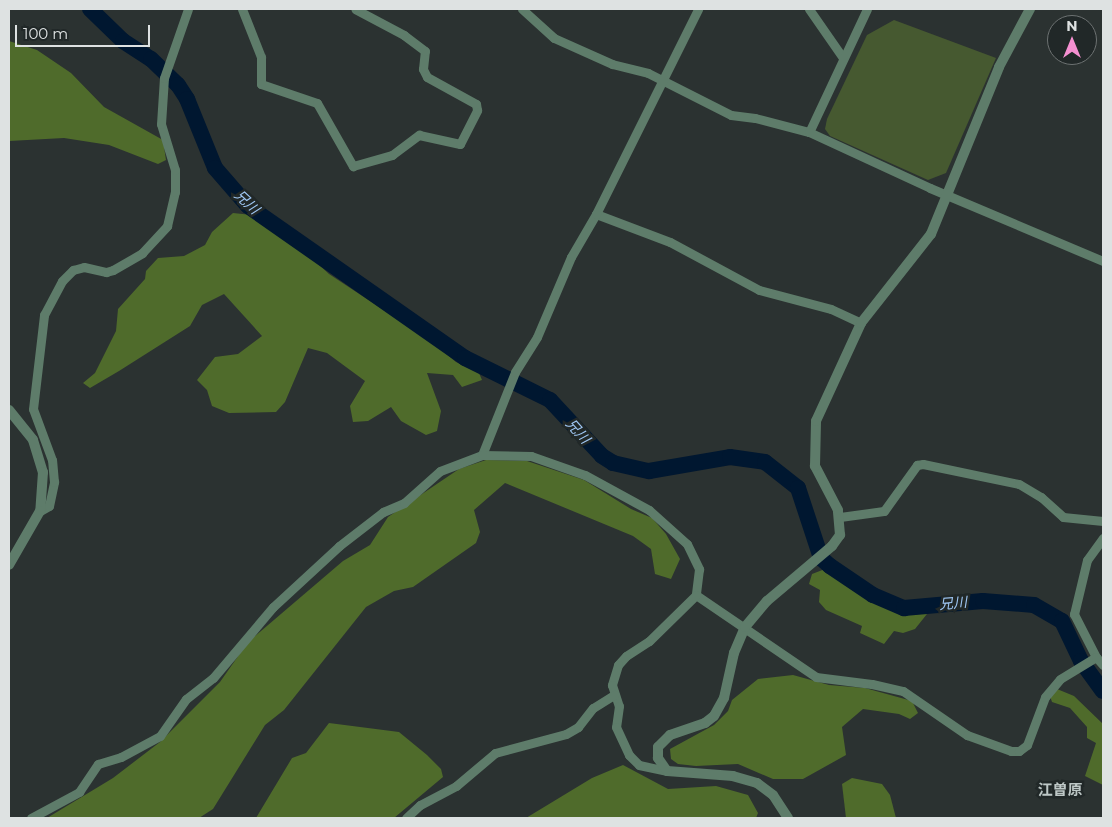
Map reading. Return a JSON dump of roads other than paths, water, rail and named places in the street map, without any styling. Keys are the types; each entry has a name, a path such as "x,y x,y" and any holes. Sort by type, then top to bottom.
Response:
{"street":[{"path":"40,511 49,506 54,482 52,460 33,409 44,316 62,281 73,270 84,267 106,272 121,266 142,253 167,226 175,192 175,170 161,124 164,78 172,60 188,9"},
{"path":"242,9 261,57 261,84 317,103 353,166 392,154 424,134 445,142 460,144 477,110 476,104 428,77 423,69 426,54 418,46 355,9"},
{"path":"522,9 554,38 612,64 664,80 731,115 755,118 809,132 846,151 1103,260"},
{"path":"482,455 515,372 537,337 571,257 596,214 698,9"},
{"path":"809,9 843,58"},
{"path":"809,132 866,9"},
{"path":"668,771 658,758 658,747 670,735 714,716 724,698 734,654 745,627 767,601 832,546 840,534 840,517 818,475 813,453 814,431 861,323 930,234 999,67 1030,9"},
{"path":"596,214 670,242 760,290 831,309 861,323"},
{"path":"9,410 22,423 40,455 43,472 40,511 9,566"},
{"path":"31,818 79,792 98,764 121,757 160,736 186,699 214,678 273,607 340,546 384,512 404,503 440,471 482,455 531,456 585,475 649,510 687,544 699,569 696,595 649,641 618,665 612,684 618,706 616,727 629,755 639,765 668,771 733,776 757,783 773,795 788,818"},
{"path":"840,517 884,510 917,465 924,464 1019,484 1042,497 1063,517 1103,520"},
{"path":"1103,538 1087,560 1074,614 1092,658 1103,665"},
{"path":"696,595 816,677 872,684 903,691 967,735 1011,751 1019,751 1027,745 1045,697 1072,670 1092,658"},
{"path":"406,818 425,802 456,786 495,753 566,734 578,727 593,708 614,695"}],"waterway":[{"name":"兄川","path":"90,9 123,41 151,59 178,85 187,99 215,168 248,206 465,358 550,400 602,456 613,463 649,471 730,457 765,462 798,488 821,558 830,566 873,595 904,608 983,601 1034,605 1062,621 1081,661 1103,691"}],"district":[{"name":"江曽原","path":"1060,790"}]}
